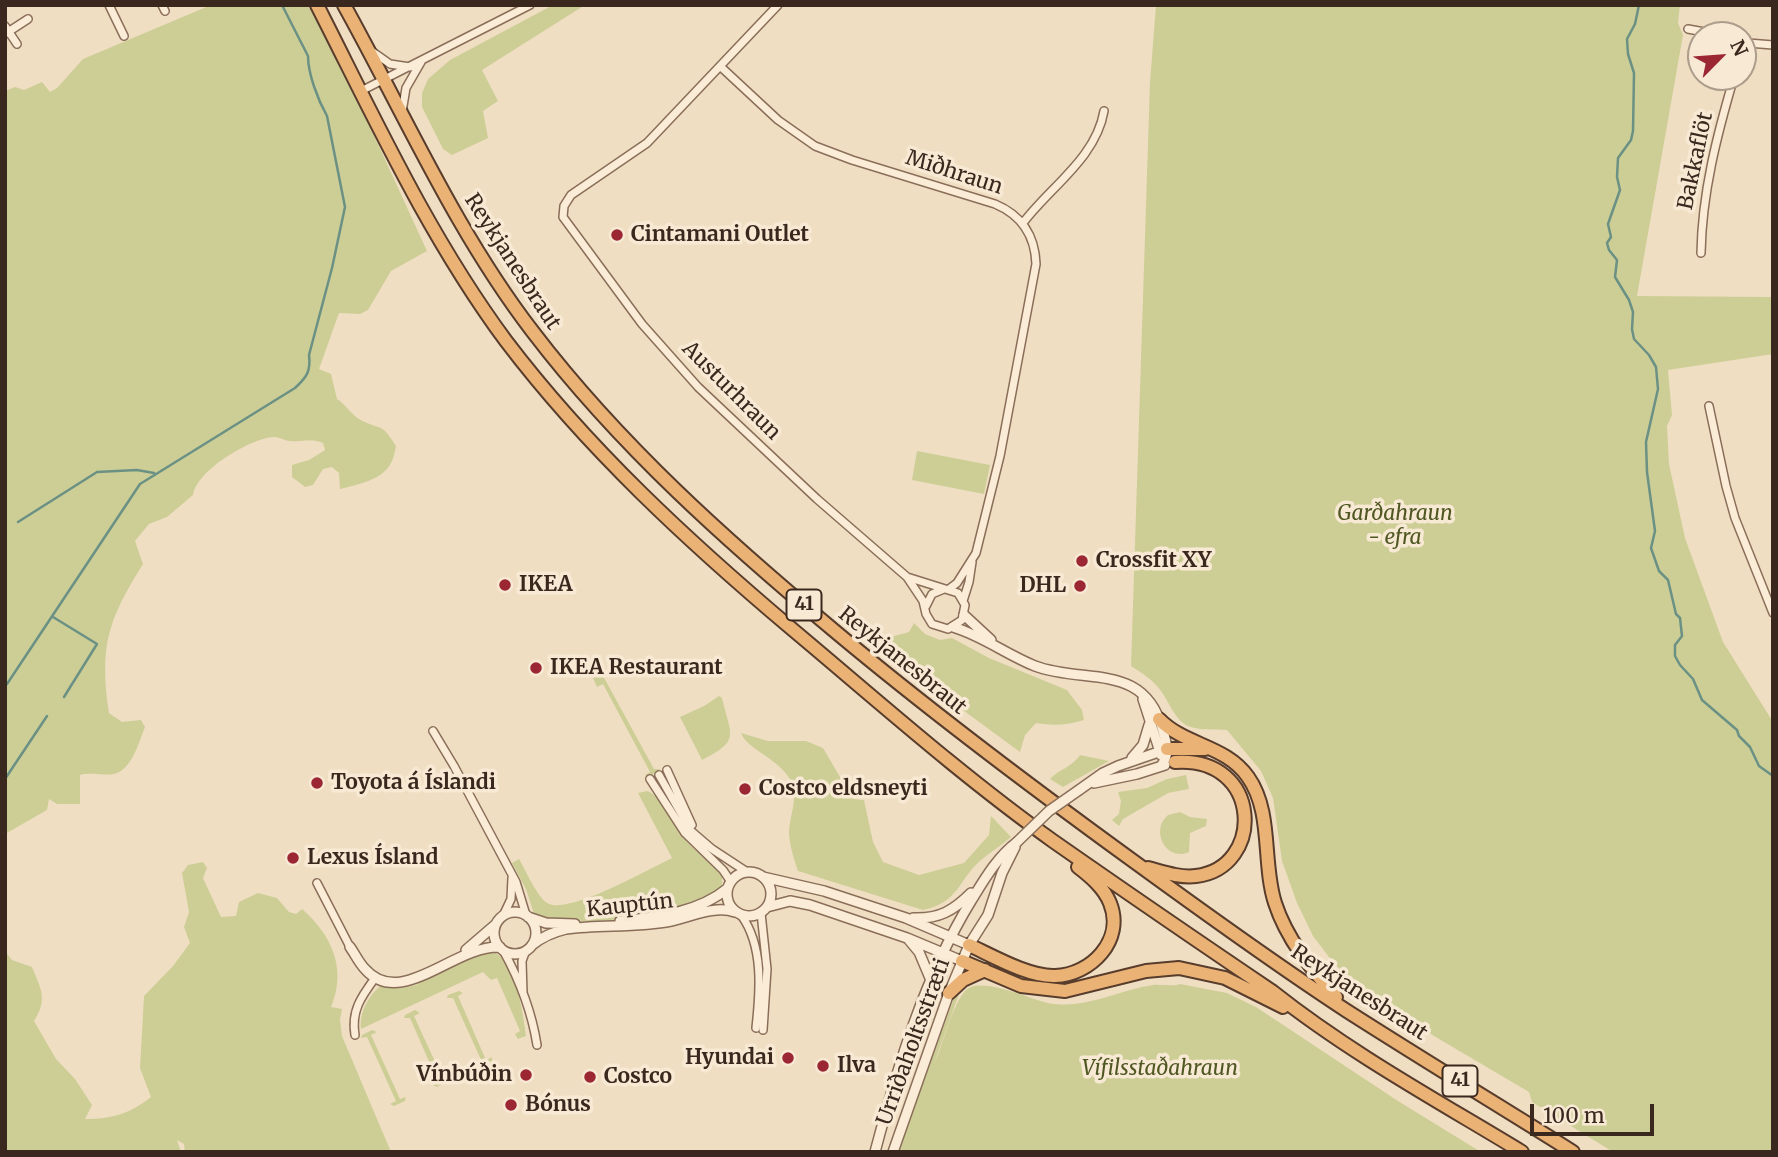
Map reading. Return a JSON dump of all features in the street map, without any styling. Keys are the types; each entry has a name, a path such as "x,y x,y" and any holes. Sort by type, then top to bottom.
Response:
{"highway":[{"name":"41","path":"317,5 413,192 461,275 515,352 590,440 662,513 856,686 1052,840 1273,992 1303,1016 1522,1152"},
{"name":"Reykjanesbraut","path":"344,5 467,237 533,332 575,384 638,453 741,551 970,742 1223,927 1348,1011 1573,1152"},
{"path":"1154,720 1180,736 1213,749 1239,766 1256,790 1265,835 1269,878 1284,926 1301,956 1348,1011"},
{"path":"1166,758 1213,749"},
{"path":"1140,866 1181,876 1203,875 1227,861 1242,840 1245,811 1233,784 1209,765 1166,758"},
{"path":"969,945 1032,972 1058,976 1077,971 1101,956 1111,938 1113,928 1110,903 1098,884 1000,806 980,784"},
{"path":"962,961 1021,986 1065,991 1146,971 1179,968 1224,978 1303,1016"},
{"path":"949,993 963,979 985,970"}],"street":[{"path":"108,5 124,36"},
{"path":"361,91 530,5"},
{"path":"720,67 778,5"},
{"path":"17,44 6,30 28,19"},
{"path":"368,47 390,64 410,67"},
{"path":"402,113 406,88 422,62"},
{"name":"Austurhraun","path":"720,67 647,142 570,195 564,206 563,217 567,225 642,324 698,387 817,499 907,577 917,591 928,619 937,627 953,627 1038,667 1116,679 1130,685 1154,709 1154,720 1166,758"},
{"name":"Miðhraun","path":"720,67 778,120 815,146 995,204 1014,214 1023,223"},
{"name":"Bakkaflöt","path":"1701,253 1701,226 1711,167 1730,91"},
{"path":"925,609 932,594 957,583 976,553 1000,456 1037,262 1028,230 1023,223 1089,149 1099,131 1104,111"},
{"path":"1709,407 1735,518 1773,613"},
{"path":"953,627 964,615 972,561"},
{"name":"Austurhraun","path":"907,577 958,593 964,601"},
{"name":"Austurhraun","path":"964,615 997,646"},
{"path":"906,918 942,916 959,904 1008,849 1049,811 1103,773 1135,756 1154,720"},
{"path":"433,731 519,890 527,916 535,927 536,933 522,961 523,993"},
{"path":"1125,763 1166,758"},
{"path":"1082,788 1137,775 1166,758"},
{"path":"663,773 687,825 712,849 747,872 824,891 906,918 969,945 988,915 1002,873 1017,842"},
{"path":"650,779 685,833 723,870 729,885 728,901 751,932 757,959 759,1029 767,969 764,910 772,894 768,881 763,877"},
{"name":"Kauptún","path":"460,955 499,920 512,912 546,923 567,924 648,917 696,907 710,901 740,874 747,872"},
{"path":"512,877 511,899 499,920 495,940 523,993 537,1045"},
{"path":"943,952 984,879"},
{"path":"317,883 350,947 365,969 375,978 356,1005 353,1014 355,1035"},
{"name":"Kauptún","path":"375,978 385,982 402,983 460,955 484,947 501,948 514,953 529,948 547,935 568,929 639,926 723,909 748,917 790,901 832,911 962,961"},
{"path":"907,938 919,952 930,978"},
{"name":"Urriðaholtsstræti","path":"893,1152 949,993 969,945"},
{"name":"Urriðaholtsstræti","path":"875,1152 896,1077 930,978 943,952"}],"green space":[{"path":"211,5 313,5 369,116 366,118 427,251 391,271 368,310 360,314 339,313 319,369 331,374 337,399 359,419 387,433 396,446 392,461 382,474 340,489 339,473 332,467 323,469 313,485 305,487 292,477 292,465 309,460 325,450 323,443 311,440 288,441 274,437 264,439 226,457 204,476 193,495 167,517 149,524 135,541 143,564 114,618 106,651 109,713 122,722 141,720 145,727 134,755 126,767 114,774 80,775 80,804 57,804 49,799 47,810 5,834 5,91 15,87 24,90 42,82 50,92 57,88 83,59"},
{"path":"553,5 585,5 482,70 498,101 483,111 488,138 452,155 443,149 422,107 422,93 428,79 450,60"},
{"name":"Garðahraun - efra","path":"1156,5 1680,5 1678,23 1683,35 1637,296 1773,297 1773,354 1668,370 1672,415 1667,426 1669,464 1685,538 1723,642 1773,722 1773,1152 1613,1152 1532,1102 1529,1092 1434,1036 1352,982 1313,936 1297,903 1282,861 1273,798 1261,771 1227,730 1197,729 1183,723 1158,687 1131,666 1150,82"},
{"path":"917,451 990,465 984,494 912,480"},
{"path":"914,623 925,634 940,640 952,638 989,658 1067,690 1082,710 1084,720 1060,724 1036,723 1025,735 1020,752 877,647 887,638 909,632"},
{"path":"603,669 606,671 602,674 654,769 660,769 649,777 645,775 650,772 603,684 597,687 593,678 595,673"},
{"path":"719,696 722,698 730,736 723,747 702,760 680,717"},
{"path":"741,733 768,741 806,741 823,748 853,799 864,800 873,842 883,862 919,875 964,863 989,835 991,816 1011,837 980,861 951,897 935,907 923,910 798,871 789,834 794,800 791,781 779,766 749,744"},
{"path":"1080,755 1109,761 1063,787 1050,779 1072,763"},
{"path":"1186,775 1189,789 1168,793 1123,819 1119,826 1112,820 1119,814 1121,801 1118,792 1147,788 1167,779"},
{"path":"647,791 658,798 686,840 722,876 722,888 682,906 631,918 579,921 535,917 526,889 512,863 519,859 545,902 560,905 592,896 672,858 638,793"},
{"path":"1180,812 1190,817 1207,819 1206,826 1190,833 1189,852 1177,854 1163,844 1160,832 1162,822 1168,815"},
{"path":"203,862 207,868 203,878 221,917 236,916 239,902 258,893 277,898 289,912 296,914 302,909 329,941 337,966 336,993 331,1007 342,1009 342,1036 391,1152 185,1152 184,1144 177,1140 181,1152 5,1152 5,951 12,960 32,967 42,994 41,1006 34,1021 56,1059 75,1079 92,1105 85,1119 112,1117 128,1111 151,1097 140,1068 144,996 173,966 190,943 184,927 189,912 182,873 188,865"},
{"path":"494,952 502,958 513,977 526,1036 518,1039 515,1034 520,1031 497,978 491,980 483,972 361,1029 366,1004 382,985 402,988 416,985 470,955"},
{"name":"Vífilsstaðahraun","path":"1180,984 1227,993 1256,1007 1481,1152 897,1152 957,990 960,991 934,1064 956,1005 966,990 973,986 994,987 1048,1003 1075,1004 1140,987"},
{"path":"459,991 463,993 458,996 486,1060 492,1057 492,1061 480,1067 477,1065 482,1062 453,998 447,998"},
{"path":"415,1010 420,1013 414,1016 443,1079 449,1077 448,1081 437,1087 433,1085 438,1082 410,1018 404,1018"},
{"path":"372,1030 377,1032 371,1035 400,1099 406,1097 405,1101 394,1106 390,1104 396,1101 367,1037 361,1038"}],"waterway":[{"path":"7,684 140,484 295,388 307,373 345,207 327,116 314,87 308,56 282,5"},
{"path":"1639,5 1635,24 1627,39 1634,73 1633,131 1631,140 1618,158 1617,177 1620,190 1608,224 1611,237 1607,243 1617,260 1615,277 1633,312 1634,339 1656,367 1658,389 1646,442 1655,531 1651,548 1659,571 1668,580 1676,614 1680,618 1682,636 1675,645 1675,656 1693,679 1702,700 1737,730 1750,747 1759,766 1773,776"},
{"path":"18,522 97,472 137,470 154,473"},
{"path":"53,617 97,644 64,697"},
{"path":"5,779 47,716"}],"place":[{"name":"Cintamani Outlet","path":"617,235"},
{"name":"Crossfit XY","path":"1082,561"},
{"name":"IKEA","path":"505,585"},
{"name":"DHL","path":"1080,586"},
{"name":"IKEA Restaurant","path":"536,668"},
{"name":"Toyota á Íslandi","path":"317,783"},
{"name":"Costco eldsneyti","path":"745,789"},
{"name":"Lexus Ísland","path":"293,858"},
{"name":"Hyundai","path":"788,1058"},
{"name":"Ilva","path":"823,1066"},
{"name":"Vínbúðin","path":"526,1075"},
{"name":"Costco","path":"590,1077"},
{"name":"Bónus","path":"511,1105"}]}
